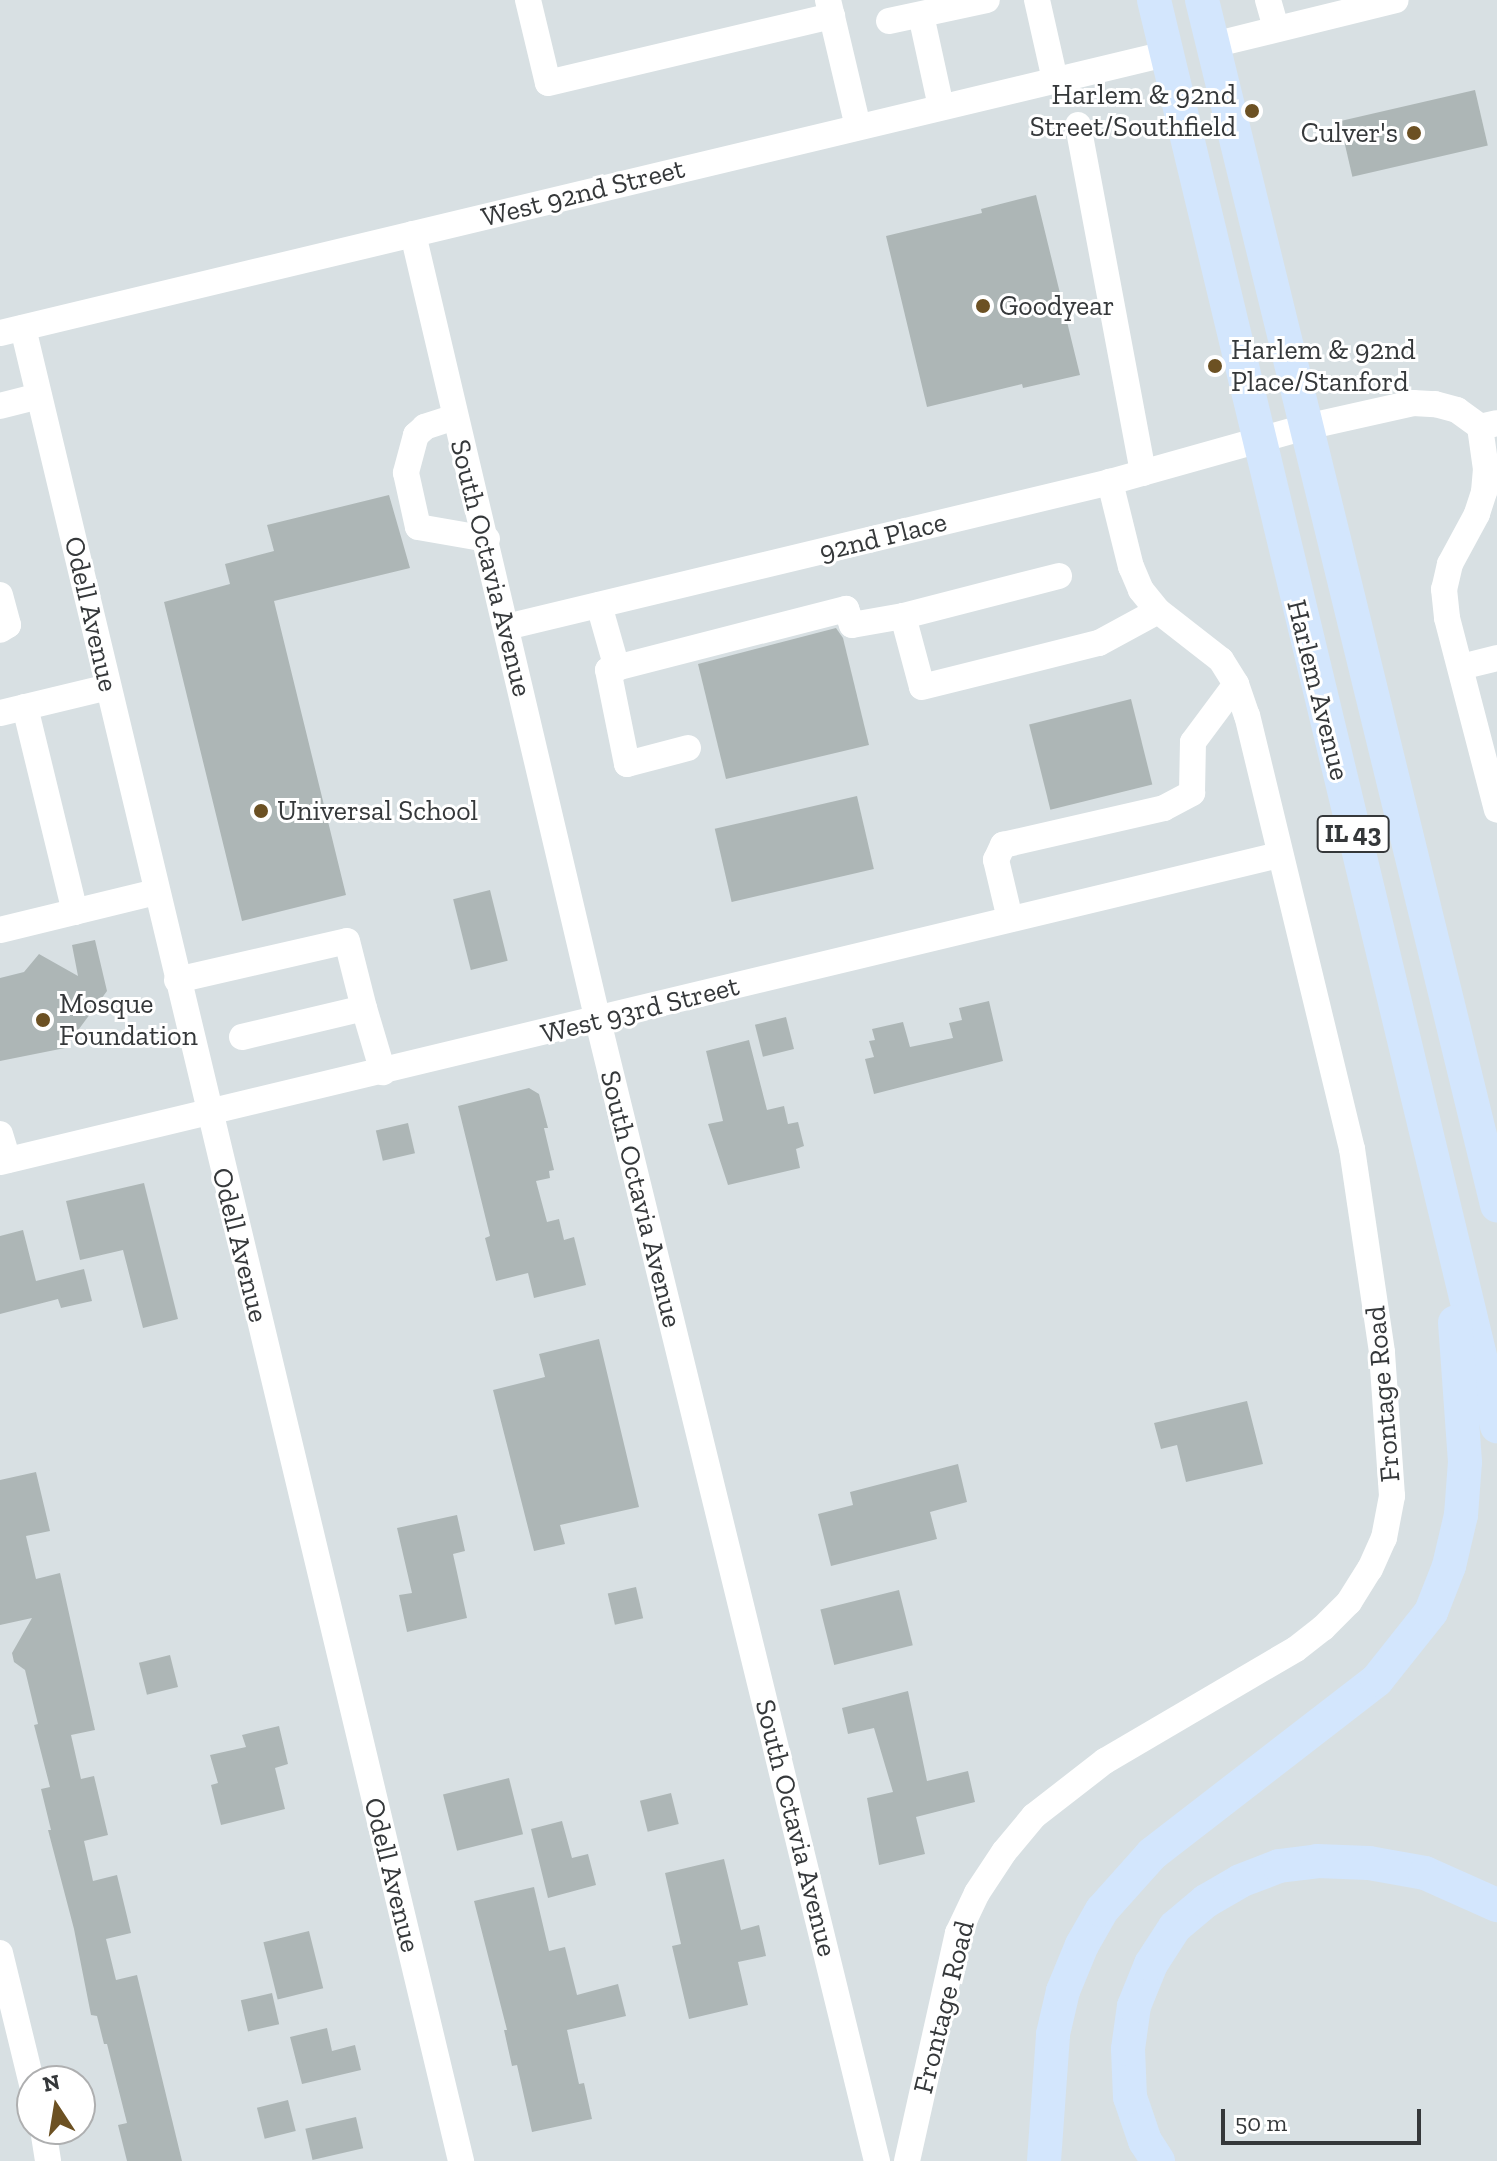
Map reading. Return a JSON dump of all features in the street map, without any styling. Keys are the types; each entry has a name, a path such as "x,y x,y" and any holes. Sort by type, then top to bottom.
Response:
{"main road":[{"name":"Harlem Avenue","path":"1154,0 1497,1426"},
{"name":"Harlem Avenue","path":"1202,0 1497,1205"},
{"path":"1044,2161 1053,2034 1063,1991 1082,1945 1102,1910 1152,1854 1377,1680 1407,1647 1431,1612 1449,1566 1461,1515 1465,1462 1448,1226"},
{"path":"1158,2161 1145,2141 1130,2097 1128,2049 1134,2006 1151,1964 1175,1927 1206,1901 1240,1881 1279,1866 1317,1861 1369,1863 1425,1873 1497,1905"}],"street":[{"path":"528,0 548,83 830,8 858,127"},
{"path":"889,21 987,0"},
{"path":"1037,0 1055,80"},
{"path":"1268,0 1276,28"},
{"path":"1213,45 1390,1"},
{"path":"921,15 941,107"},
{"name":"West 92nd Street","path":"12,330 1166,54"},
{"path":"1078,125 1143,473"},
{"name":"South Octavia Avenue","path":"413,234 598,1021 877,2161"},
{"name":"Odell Avenue","path":"12,330 39,396 461,2161"},
{"path":"0,406 39,396"},
{"name":"92nd Place","path":"506,627 1110,482 1306,427 1424,403 1457,410 1489,425"},
{"path":"455,417 425,427 416,435 406,473 418,527 487,539"},
{"path":"1489,425 1484,492 1477,514 1450,564 1444,589 1447,618 1497,810"},
{"name":"Frontage Road","path":"907,2161 958,1933 977,1893 1004,1852 1034,1816 1105,1761 1296,1649 1323,1628 1349,1602 1384,1538 1392,1496 1389,1433 1363,1211 1352,1149 1247,716 1236,684 1221,660 1158,611 1141,590 1131,567 1110,482"},
{"path":"688,748 627,764 608,670 846,609 852,625 903,616 1059,576"},
{"path":"0,595 8,625 0,630"},
{"path":"599,605 617,668"},
{"path":"903,616 922,687 1099,643 1158,611"},
{"path":"1461,667 1497,658"},
{"path":"1010,919 996,860 1003,845 1164,808 1192,793 1193,742 1236,684"},
{"path":"75,912 12,710 108,687"},
{"name":"West 93rd Street","path":"4,1161 598,1021 1279,855"},
{"path":"0,930 156,892"},
{"path":"177,980 347,941 383,1072"},
{"path":"242,1037 364,1008"},
{"path":"0,1134 4,1161"},
{"path":"0,1953 27,2065"}],"building":[{"name":"Culver's","path":"1475,90 1488,146 1352,177 1340,121"},
{"name":"Goodyear","path":"1036,195 1080,375 1023,388 1022,384 927,407 886,236 982,213 981,209"},
{"path":"389,495 410,568 274,601 346,895 242,921 164,602 230,584 225,564 274,551 267,525"},
{"path":"836,628 843,638 869,745 726,779 698,664"},
{"path":"1131,699 1152,784 1050,810 1029,724"},
{"path":"857,796 874,869 732,902 715,829"},
{"path":"490,890 508,961 471,970 453,899"},
{"name":"Mosque Foundation","path":"95,940 107,991 65,1048 0,1061 0,978 24,972 39,954 78,976 72,945"},
{"path":"989,1001 1003,1061 874,1094 865,1059 874,1057 869,1041 875,1040 872,1029 903,1022 910,1047 953,1038 949,1023 962,1020 959,1008"},
{"path":"786,1017 794,1049 763,1057 755,1025"},
{"path":"749,1040 767,1110 784,1106 788,1124 798,1122 804,1146 796,1149 800,1168 728,1185 708,1124 723,1121 706,1051"},
{"path":"529,1088 539,1094 554,1170 549,1171 550,1178 536,1181 547,1222 559,1219 564,1240 574,1237 586,1285 534,1298 528,1273 496,1281 485,1238 490,1236 458,1106"},
{"path":"408,1123 415,1153 383,1161 376,1130"},
{"path":"144,1183 178,1319 143,1328 123,1250 80,1260 66,1201"},
{"path":"23,1230 36,1281 84,1269 92,1301 61,1308 58,1299 0,1314 0,1236"},
{"path":"599,1339 639,1507 560,1525 565,1544 534,1551 493,1390 545,1377 539,1354"},
{"path":"1247,1401 1263,1464 1186,1482 1177,1445 1161,1449 1154,1423"},
{"path":"958,1464 967,1502 930,1512 937,1539 831,1566 818,1514 853,1505 850,1492"},
{"path":"36,1472 50,1531 26,1536 36,1579 60,1573 95,1730 71,1735 81,1779 94,1776 108,1835 84,1841 93,1881 117,1875 131,1933 106,1939 116,1980 137,1975 182,2161 127,2161 118,2125 127,2123 107,2044 104,2044 97,2016 91,2015 74,1929 48,1830 51,1830 41,1789 50,1787 34,1725 38,1724 25,1670 14,1662 12,1653 32,1618 0,1625 0,1480"},
{"path":"457,1515 465,1551 453,1554 467,1618 407,1632 399,1595 412,1593 397,1528"},
{"path":"636,1587 643,1618 615,1625 608,1594"},
{"path":"899,1590 913,1645 834,1665 820,1610"},
{"path":"170,1655 178,1687 147,1695 139,1663"},
{"path":"908,1691 927,1781 968,1771 975,1802 916,1817 925,1854 879,1865 867,1798 893,1792 874,1728 848,1734 842,1708"},
{"path":"279,1726 288,1764 275,1768 285,1809 221,1825 211,1785 218,1783 210,1755 246,1747 242,1735"},
{"path":"509,1778 523,1834 457,1851 443,1794"},
{"path":"671,1793 679,1824 648,1832 640,1801"},
{"path":"562,1821 572,1858 588,1854 596,1885 548,1898 531,1829"},
{"path":"724,1859 741,1930 759,1925 766,1956 738,1962 748,2005 689,2019 672,1946 681,1944 665,1873"},
{"path":"534,1887 549,1951 565,1947 577,1995 618,1984 626,2016 567,2030 579,2084 584,2083 592,2119 532,2132 517,2065 512,2066 504,2030 507,2030 474,1901"},
{"path":"309,1931 323,1988 278,2000 263,1942"},
{"path":"272,1993 279,2024 248,2031 241,2000"},
{"path":"327,2028 332,2051 355,2045 361,2070 302,2084 290,2037"},
{"path":"288,2100 296,2131 265,2139 257,2108"},
{"path":"356,2117 363,2148 313,2160 305,2129"}],"place":[{"name":"Harlem & 92nd Street/Southfield","path":"1252,111"},
{"name":"Culver's","path":"1414,133"},
{"name":"Goodyear","path":"983,306"},
{"name":"Harlem & 92nd Place/Stanford","path":"1215,366"},
{"name":"Universal School","path":"261,811"},
{"name":"Mosque Foundation","path":"43,1020"}]}
